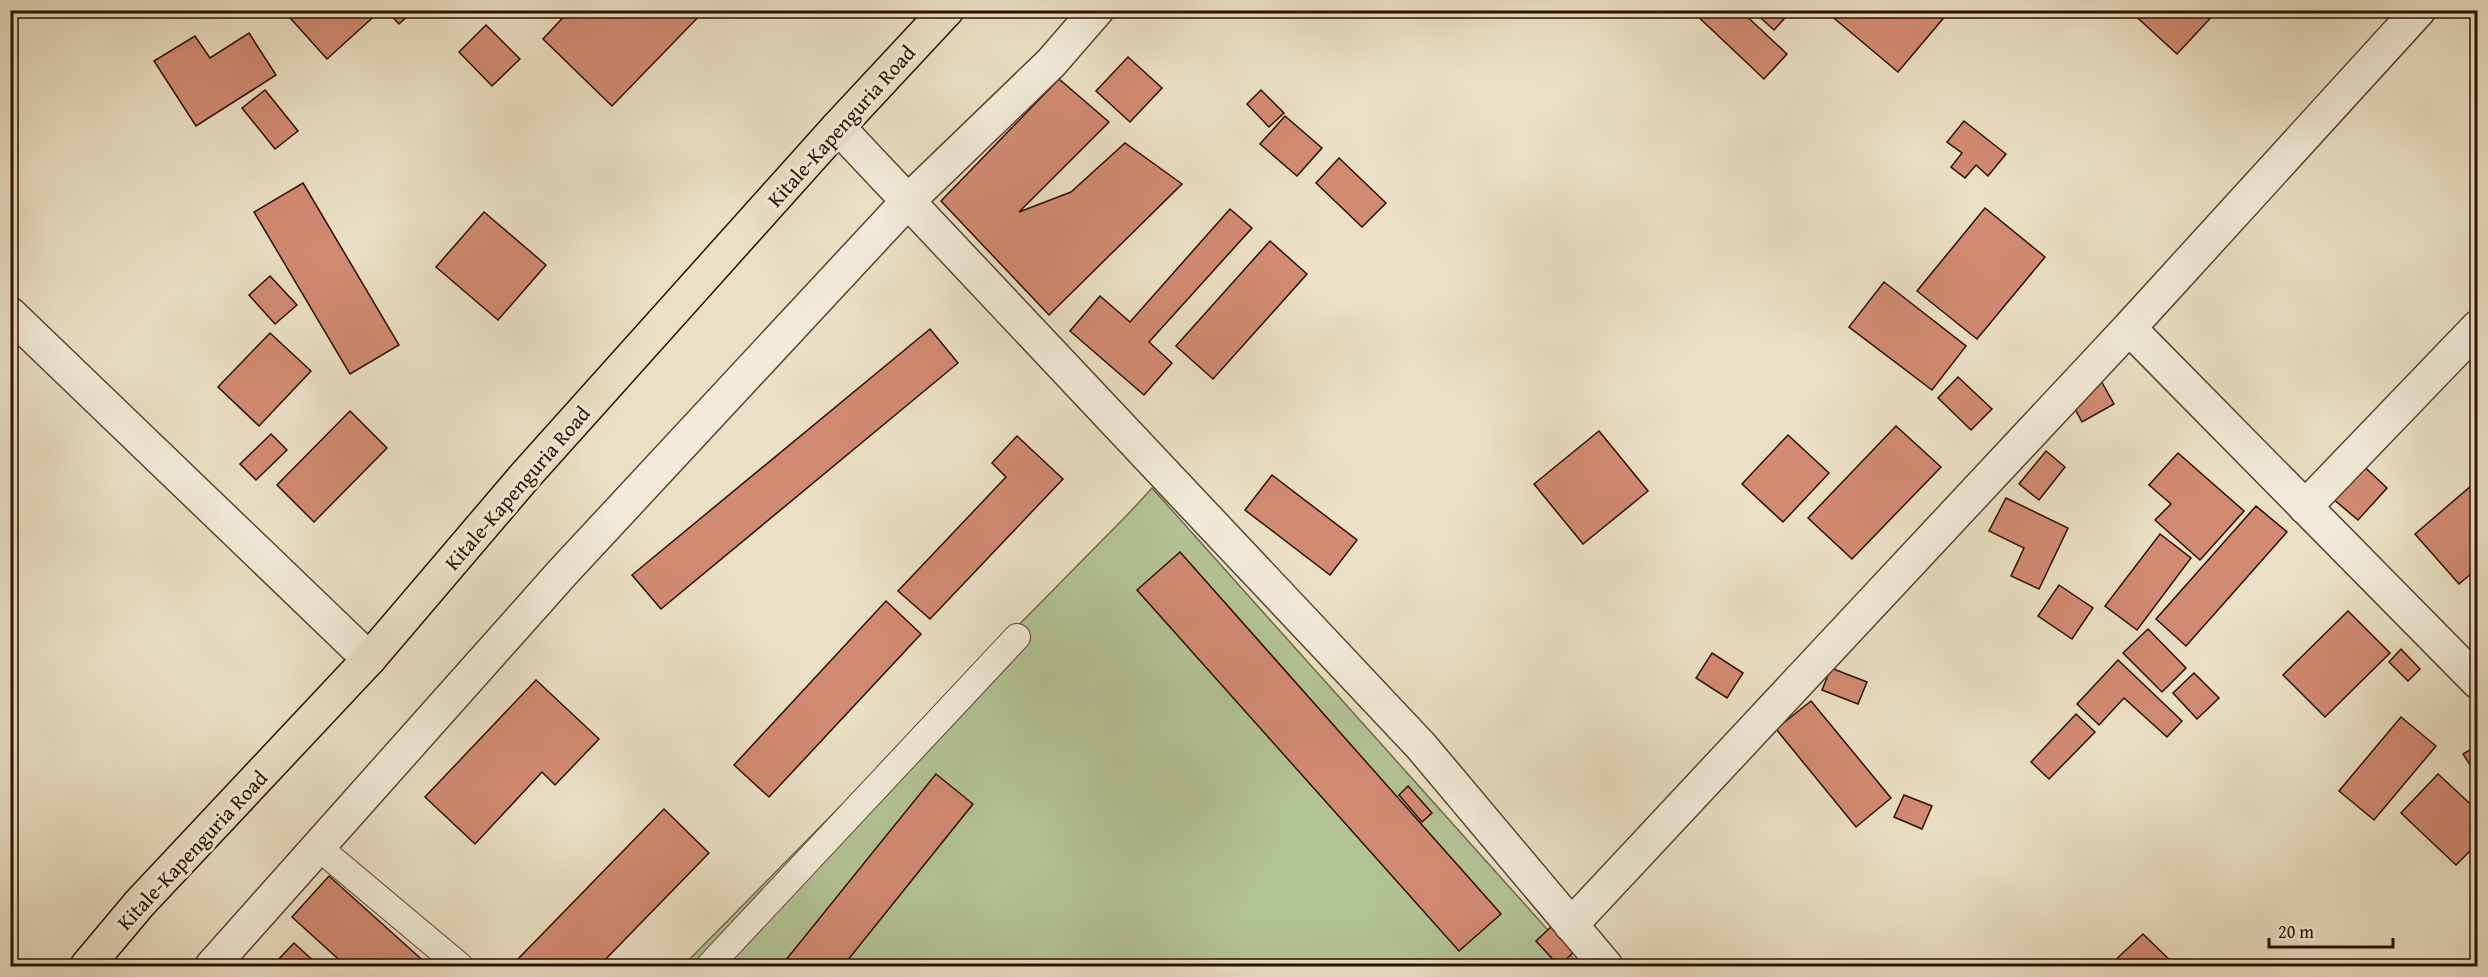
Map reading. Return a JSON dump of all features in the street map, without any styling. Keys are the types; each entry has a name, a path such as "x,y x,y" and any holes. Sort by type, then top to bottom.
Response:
{"highway":[{"name":"Kitale-Kapenguria Road","path":"87,966 139,904 369,659 525,476 838,127 947,10"}],"street":[{"path":"212,966 563,572 908,201 1051,63 1097,10"},
{"path":"1571,925 2129,328 2420,10"},
{"path":"838,127 1421,746 1606,966"},
{"path":"10,314 369,659"},
{"path":"2304,507 2478,327"},
{"path":"2129,328 2478,682"}],"lane":[{"path":"709,966 1017,637"},
{"path":"318,847 460,966"}],"green space":[{"path":"1152,488 1580,966 683,966 1130,512"}],"building":[{"path":"283,10 381,10 327,59"},
{"path":"386,10 414,10 399,24"},
{"path":"570,10 705,10 612,106 543,39"},
{"path":"1691,10 1740,10 1787,54 1764,79"},
{"path":"1752,10 1792,10 1774,30"},
{"path":"1832,10 1943,10 1947,14 1898,72 1829,14"},
{"path":"2129,10 2218,10 2177,54"},
{"path":"486,25 520,59 492,86 459,52"},
{"path":"249,33 276,75 196,126 154,61 195,36 210,58"},
{"path":"1128,57 1162,88 1130,122 1096,91"},
{"path":"1059,79 1109,122 1019,212 1071,192 1125,143 1182,184 1049,315 941,201"},
{"path":"265,90 298,131 275,149 242,108"},
{"path":"1261,90 1284,113 1269,127 1247,104"},
{"path":"1285,116 1322,148 1297,176 1260,144"},
{"path":"1964,121 2006,154 1988,176 1976,165 1965,178 1951,167 1962,153 1947,142"},
{"path":"1339,158 1386,203 1362,227 1316,183"},
{"path":"303,183 399,345 350,374 254,212"},
{"path":"1985,208 2045,257 1977,339 1917,291"},
{"path":"1230,209 1252,228 1149,342 1172,363 1144,395 1070,331 1100,296 1130,322"},
{"path":"484,212 546,265 498,320 436,267"},
{"path":"1270,241 1307,274 1213,379 1176,346"},
{"path":"270,276 297,305 275,324 249,295"},
{"path":"1884,282 1966,346 1932,390 1849,327"},
{"path":"930,329 958,363 661,609 632,575"},
{"path":"270,333 311,371 259,426 218,387"},
{"path":"1958,377 1992,409 1971,430 1938,398"},
{"path":"2100,379 2114,404 2082,422 2068,396"},
{"path":"350,411 387,448 314,522 277,485"},
{"path":"1896,426 1941,467 1852,559 1808,518"},
{"path":"1599,431 1648,491 1583,544 1534,484"},
{"path":"271,434 287,450 256,480 240,464"},
{"path":"1788,435 1829,473 1783,522 1742,484"},
{"path":"1017,436 1063,479 930,619 898,591 1006,477 992,463"},
{"path":"2046,451 2065,467 2039,500 2019,484"},
{"path":"2178,453 2244,511 2200,560 2155,520 2171,504 2149,485"},
{"path":"2356,459 2387,488 2358,520 2326,493"},
{"path":"1272,475 1357,540 1330,575 1245,510"},
{"path":"2478,480 2478,568 2459,584 2415,534"},
{"path":"2006,498 2068,528 2039,589 2011,576 2024,548 1989,531"},
{"path":"2256,506 2287,532 2186,646 2156,619"},
{"path":"2160,534 2191,558 2137,630 2105,606"},
{"path":"1180,552 1501,914 1459,951 1137,590"},
{"path":"2059,585 2093,608 2072,639 2038,616"},
{"path":"886,601 921,634 769,797 734,765"},
{"path":"2348,611 2390,653 2325,717 2283,675"},
{"path":"2148,629 2186,668 2162,692 2123,653"},
{"path":"2401,649 2420,669 2408,681 2389,662"},
{"path":"1712,653 1743,673 1727,698 1696,678"},
{"path":"2118,660 2182,721 2167,737 2124,698 2099,725 2077,704"},
{"path":"1831,668 1867,682 1858,704 1822,690"},
{"path":"2194,673 2219,698 2197,719 2173,693"},
{"path":"536,680 599,739 555,785 542,772 475,844 425,797"},
{"path":"1811,701 1891,798 1856,827 1776,729"},
{"path":"2076,714 2095,732 2049,779 2031,762"},
{"path":"2401,717 2436,746 2374,820 2339,791"},
{"path":"2478,745 2478,777 2463,754"},
{"path":"936,774 973,804 843,966 781,966"},
{"path":"2438,774 2478,811 2478,843 2456,865 2401,813"},
{"path":"1408,786 1432,813 1422,822 1399,795"},
{"path":"1904,795 1932,806 1922,829 1894,817"},
{"path":"664,809 709,853 599,966 527,966 518,959"},
{"path":"329,876 429,966 346,966 292,917"},
{"path":"1553,925 1576,950 1559,966 1536,941"},
{"path":"2143,934 2176,966 2109,966"},
{"path":"294,943 319,966 282,966 277,961"}]}
